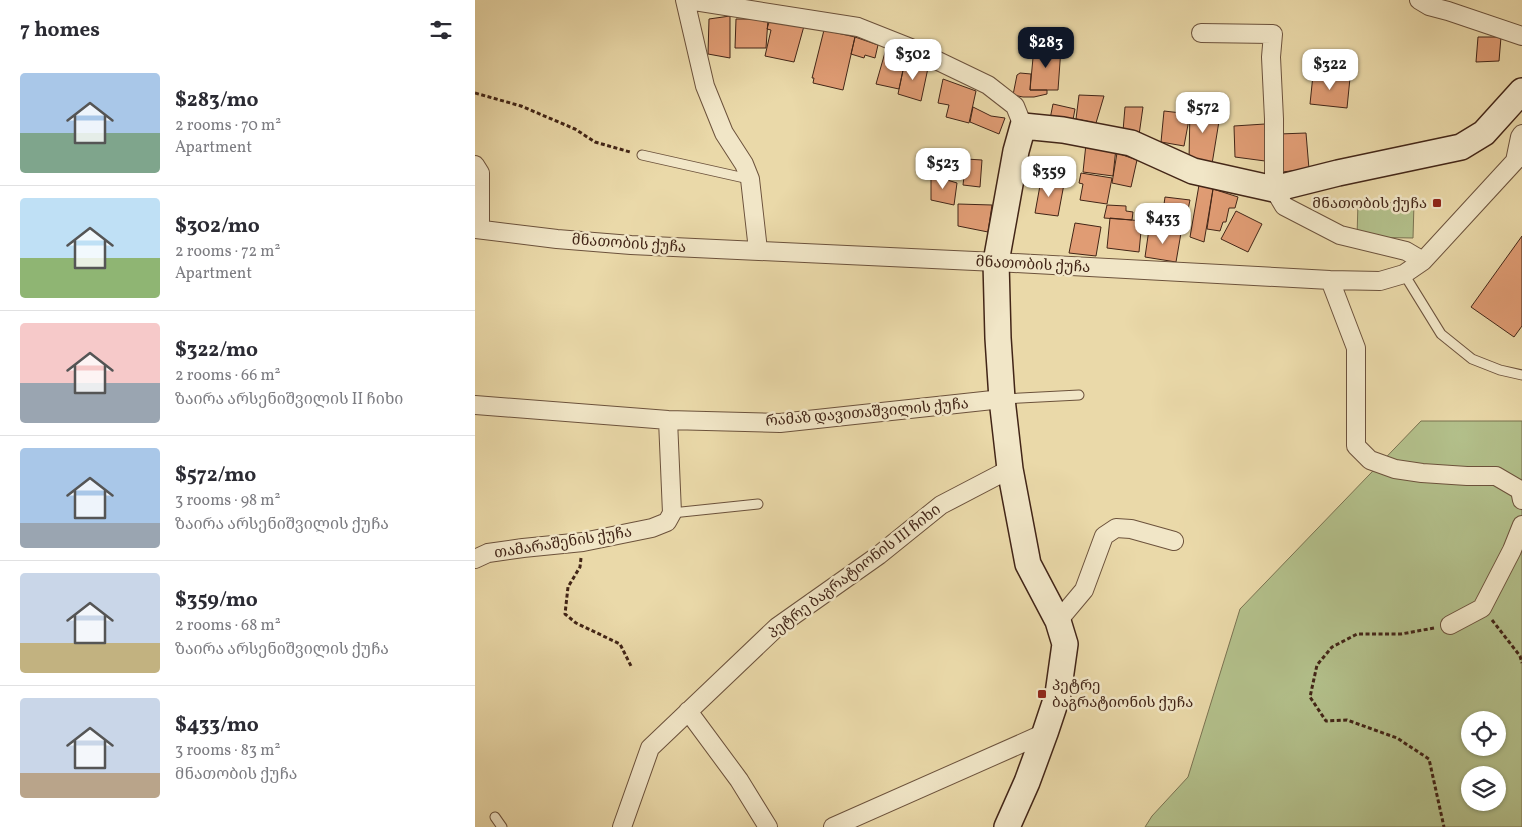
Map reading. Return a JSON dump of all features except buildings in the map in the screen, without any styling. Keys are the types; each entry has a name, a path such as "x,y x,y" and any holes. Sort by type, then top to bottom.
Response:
{"street":[{"path":"759,250 750,179 744,164 724,133 705,86 686,0 858,27 911,48 988,85 1015,106 1023,126 1016,151 996,262 1002,400 1010,469 1028,564 1059,621 1065,644 1057,694 1045,733 1027,782 1007,827"},
{"path":"1419,0 1429,6 1522,36"},
{"path":"1201,33 1273,34 1271,57 1274,119 1274,189 1284,206 1340,236 1406,251 1423,261"},
{"path":"1023,126 1063,130 1131,143 1193,171 1274,189 1338,173 1461,147 1484,133 1522,91"},
{"name":"მნათობის ქუჩა","path":"477,229 631,245 1330,280 1380,280 1404,274 1423,261 1515,161 1522,134"},
{"path":"475,165 480,173 477,229"},
{"path":"1330,280 1356,348 1356,446 1370,460 1395,469 1431,474 1496,476 1520,490 1522,500"},
{"name":"რამაზ დავითაშვილის ქუჩა","path":"475,405 669,420 780,423 1002,400"},
{"path":"669,420 672,513"},
{"name":"პეტრე ბაგრატიონის III ჩიხი","path":"622,827 650,748 777,627 879,554 941,505 1010,469"},
{"name":"თამარაშენის ქუჩა","path":"475,559 488,553 583,542 653,528 667,522 672,513"},
{"path":"1450,625 1482,608 1512,550 1522,525"},
{"path":"1059,621 1084,590 1104,536 1116,528 1131,529 1174,541"},
{"path":"688,711 739,780 768,827"},
{"path":"833,827 1045,733"}],"lane":[{"path":"642,155 750,179"},
{"path":"1404,274 1441,334 1472,359 1500,370 1522,375"},
{"name":"რამაზ დავითაშვილის ქუჩა","path":"1002,400 1079,394"},
{"path":"672,513 758,504"},
{"path":"495,817 502,827"}],"path":[{"path":"475,92 546,116 575,129 595,142 642,155"},
{"path":"583,542 580,568 568,587 565,614 576,623 620,644 631,666"},
{"path":"1482,608 1520,656 1522,663"},
{"path":"1444,827 1429,759 1397,738 1347,720 1326,721 1310,697 1317,665 1331,648 1357,634 1401,634 1450,625"}],"green space":[{"path":"1358,202 1414,203 1413,238 1357,237"},
{"path":"1421,421 1522,421 1522,827 1145,827 1152,816 1188,777 1240,609"}],"place":[{"name":"მნათობის ქუჩა","path":"1437,203"},
{"name":"პეტრე ბაგრატიონის ქუჩა","path":"1042,694"}]}
